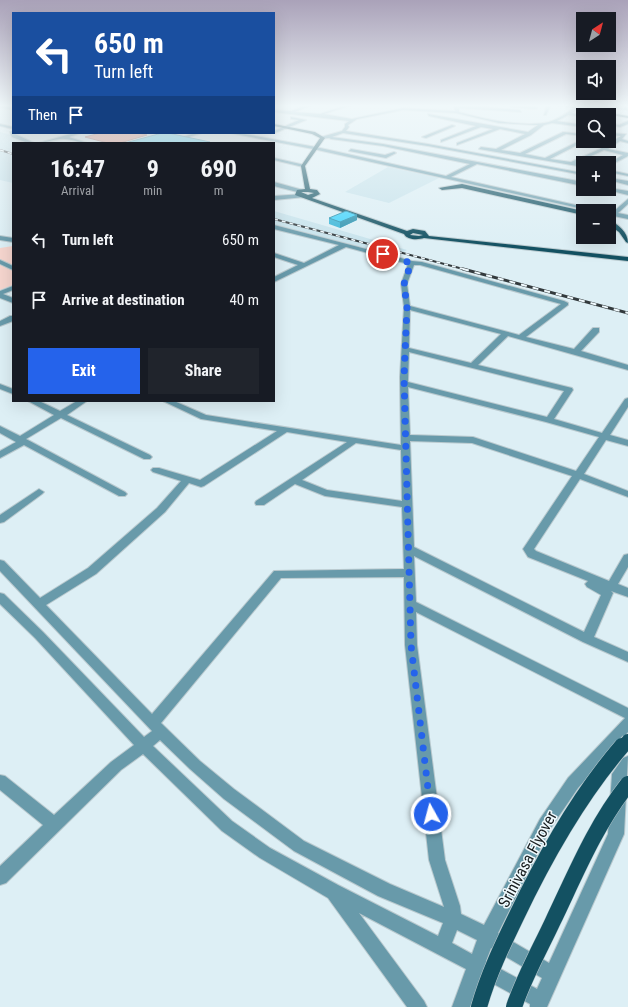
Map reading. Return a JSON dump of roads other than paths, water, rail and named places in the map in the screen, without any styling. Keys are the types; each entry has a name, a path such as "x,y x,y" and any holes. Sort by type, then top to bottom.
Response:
{"main road":[{"path":"308,190 303,166 313,152"},
{"path":"442,188 462,186 576,211"},
{"path":"302,195 308,190"},
{"path":"308,190 316,192 316,195"},
{"path":"302,195 316,195 410,232"},
{"path":"302,195 410,232"},
{"path":"616,227 621,231 628,241"},
{"path":"410,232 408,236 414,238 426,235 628,254"},
{"path":"426,235 628,260"},
{"path":"586,254 621,264"},
{"name":"Srinivasa Flyover","path":"478,1007 488,976 537,872 569,817 594,780 628,740"},
{"path":"514,1007 519,991 584,852 620,794 626,775"}],"street":[{"path":"352,152 446,178 576,208"},
{"path":"359,152 386,157 395,153 387,152"},
{"path":"419,152 576,183"},
{"path":"466,152 576,173"},
{"path":"446,178 494,152"},
{"path":"506,152 576,165"},
{"path":"520,155 526,152"},
{"path":"546,159 560,152"},
{"path":"572,164 599,152"},
{"path":"613,152 628,155"},
{"path":"616,161 628,155"},
{"path":"275,159 303,166"},
{"path":"616,172 628,174"},
{"path":"616,180 628,183"},
{"path":"275,184 302,195"},
{"path":"480,186 576,206"},
{"path":"616,191 628,193"},
{"path":"275,197 302,195"},
{"path":"616,210 628,201"},
{"path":"616,215 628,218"},
{"path":"275,227 411,263 420,263 566,303 566,306 521,337"},
{"path":"0,238 12,240"},
{"path":"275,280 345,245"},
{"path":"275,255 303,266"},
{"path":"0,262 12,268"},
{"path":"411,263 404,284 407,307 404,384 411,645 437,860 452,906 453,919 442,947"},
{"path":"0,294 12,288"},
{"path":"0,294 12,300"},
{"path":"407,307 576,352 628,368"},
{"path":"0,324 12,318"},
{"path":"576,352 596,330"},
{"path":"472,366 507,333"},
{"path":"406,348 569,390 549,420"},
{"path":"404,384 549,420 605,435 628,443"},
{"path":"628,401 528,549 532,554 628,593"},
{"path":"34,402 147,457"},
{"path":"0,455 81,402"},
{"path":"169,402 204,417 355,440 406,443 473,440 578,475 628,494"},
{"path":"0,429 122,494"},
{"path":"156,470 201,484 286,430"},
{"path":"260,503 355,440"},
{"path":"39,604 92,571 161,510 187,480"},
{"path":"294,480 324,493 408,505"},
{"path":"0,520 39,492"},
{"path":"409,549 587,639 628,657"},
{"path":"522,555 599,587 607,593 587,639"},
{"path":"611,586 628,558"},
{"path":"0,564 195,765 229,794 299,846 384,890 453,919 487,936 552,974"},
{"path":"0,876 53,824 116,766 143,745 278,574 409,573"},
{"path":"0,597 39,635 143,745 227,826 264,853 332,891 476,965 539,1004 616,834 626,775"},
{"path":"410,604 628,714"},
{"path":"461,1007 487,936 546,824 573,783 628,723"},
{"path":"0,781 53,824"},
{"path":"332,891 418,1007"}],"railway":[{"path":"6,152 12,154"},
{"path":"275,219 467,270"},
{"path":"463,269 628,313"}]}
